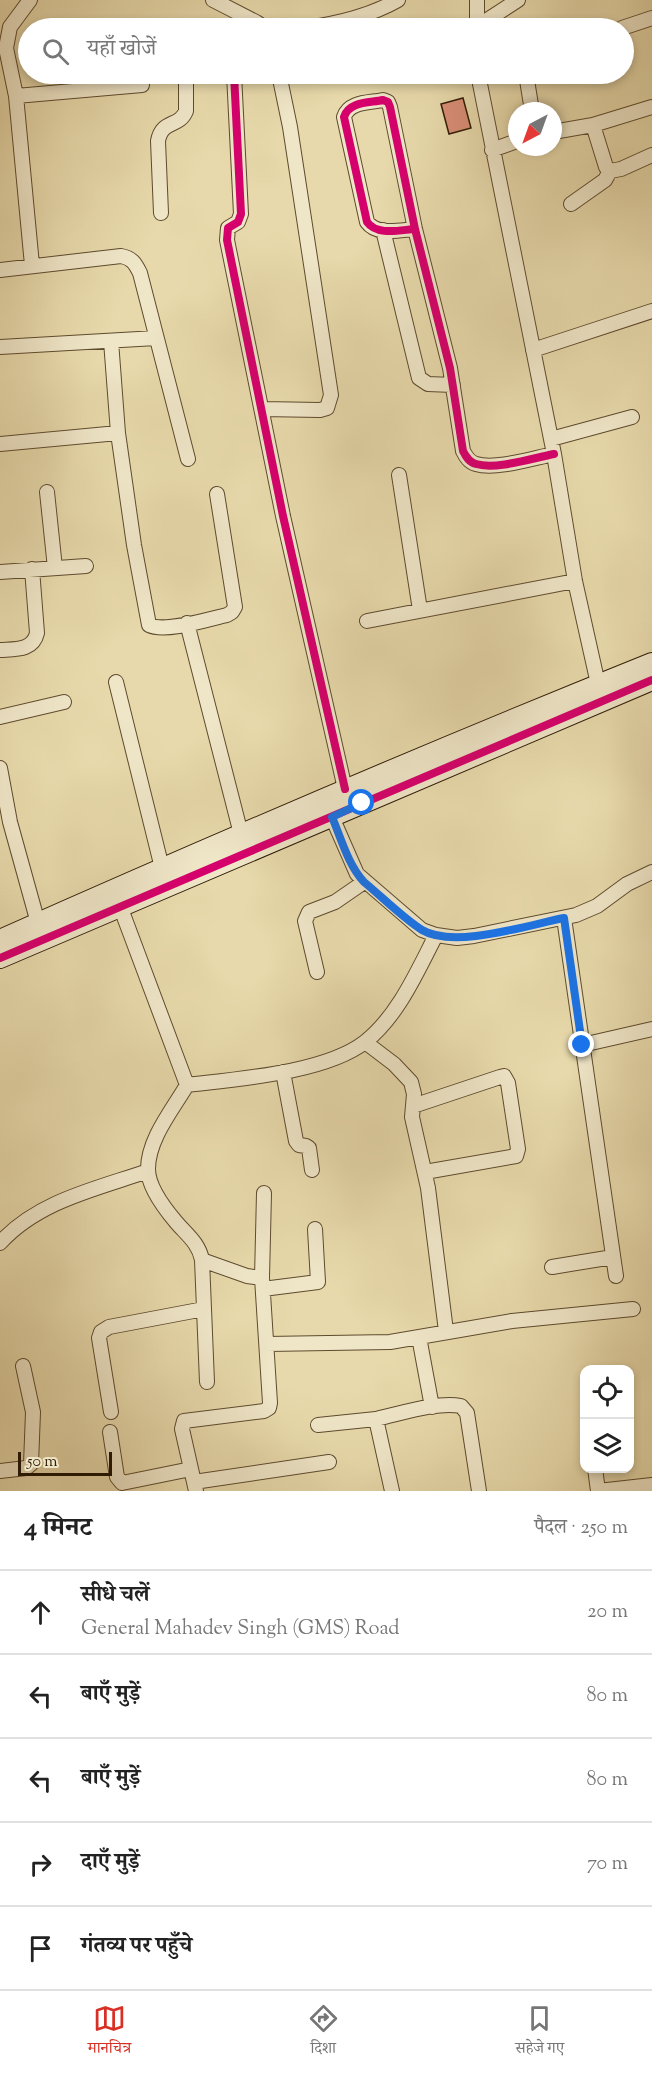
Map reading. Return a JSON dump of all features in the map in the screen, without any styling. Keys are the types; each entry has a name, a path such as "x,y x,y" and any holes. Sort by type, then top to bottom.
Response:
{"street":[{"path":"30,0 10,27 6,48 32,265"},
{"path":"213,0 246,18"},
{"path":"353,18 398,0"},
{"path":"477,0 478,18"},
{"path":"491,18 518,0"},
{"path":"634,24 652,18"},
{"path":"161,213 159,133 166,125 184,116 186,84"},
{"path":"234,84 241,214 238,222 228,228 227,240 283,516 345,789"},
{"path":"262,409 320,410 327,408 331,395 290,128 281,84"},
{"path":"480,84 554,454 575,581 598,684"},
{"path":"528,84 531,102"},
{"path":"10,92 142,85"},
{"path":"415,229 383,230 372,228 367,222 344,117 346,111 351,107 383,100 388,102 390,107 415,229 453,385 463,451 468,460 475,464 489,466 554,454"},
{"path":"562,130 593,125 652,107"},
{"path":"593,125 606,167 610,171"},
{"path":"492,150 508,144"},
{"path":"610,171 621,169 652,155"},
{"path":"572,204 606,180 610,171"},
{"path":"383,230 419,378 428,384 453,385"},
{"path":"0,270 120,256 135,262 140,273 188,459"},
{"path":"533,350 652,311"},
{"path":"0,347 156,338"},
{"path":"111,341 118,433 149,626 155,628 227,615 235,607 217,494"},
{"path":"551,439 632,417"},
{"path":"0,444 118,433"},
{"path":"399,475 420,610"},
{"path":"47,492 55,568"},
{"path":"0,572 86,566"},
{"path":"0,650 26,648 35,640 37,633 32,569"},
{"path":"366,621 575,581"},
{"path":"187,623 241,834"},
{"path":"0,940 471,735 652,663"},
{"path":"0,958 652,680"},
{"path":"116,682 162,868"},
{"path":"0,717 64,702"},
{"path":"0,768 5,823 38,923"},
{"path":"332,817 352,865 364,882 422,930 436,935 456,938 474,936 564,918 597,906 627,884 652,872"},
{"path":"317,972 305,921 306,916 314,910 335,902 364,882"},
{"path":"120,906 187,1085 157,1137 150,1154 148,1171 162,1203 196,1244 202,1260 207,1382"},
{"path":"564,918 616,1276"},
{"path":"187,1085 283,1072 335,1058 365,1042 382,1026 403,996 436,935"},
{"path":"582,1045 652,1029"},
{"path":"365,1042 406,1074 411,1082 414,1094 413,1128 425,1172 446,1331"},
{"path":"283,1072 296,1141 299,1145 309,1148 312,1170"},
{"path":"413,1106 504,1076 508,1083 519,1149 516,1156 425,1172"},
{"path":"0,1244 13,1229 34,1214 58,1202 148,1171"},
{"path":"194,1481 182,1429 184,1421 264,1411 269,1408 271,1398 263,1283 264,1193"},
{"path":"202,1260 263,1283 318,1282 315,1229"},
{"path":"552,1267 613,1257"},
{"path":"111,1412 99,1338 101,1332 109,1327 204,1309"},
{"path":"267,1344 390,1342 446,1331 559,1315 633,1309"},
{"path":"419,1337 432,1407"},
{"path":"0,1471 26,1468 32,1461 33,1412 23,1366"},
{"path":"318,1425 376,1419 432,1407 455,1405 465,1409 479,1491"},
{"path":"376,1419 392,1491"},
{"path":"111,1432 117,1477 122,1483 194,1481 328,1462"},
{"path":"595,1473 598,1491 652,1485"}],"building":[{"path":"463,98 471,128 449,134 441,104"}],"cycle path":[{"path":"234,84 241,214 238,222 228,228 227,240 283,516 345,789"},
{"path":"415,229 383,231 367,222 344,117 355,105 383,100 388,102 390,107 415,229 450,368 465,455 476,464 494,466 554,454"},
{"path":"0,958 652,680"}],"route":[{"path":"362,803 332,817 352,865 364,882 422,930 456,938 564,918 582,1045"}]}
